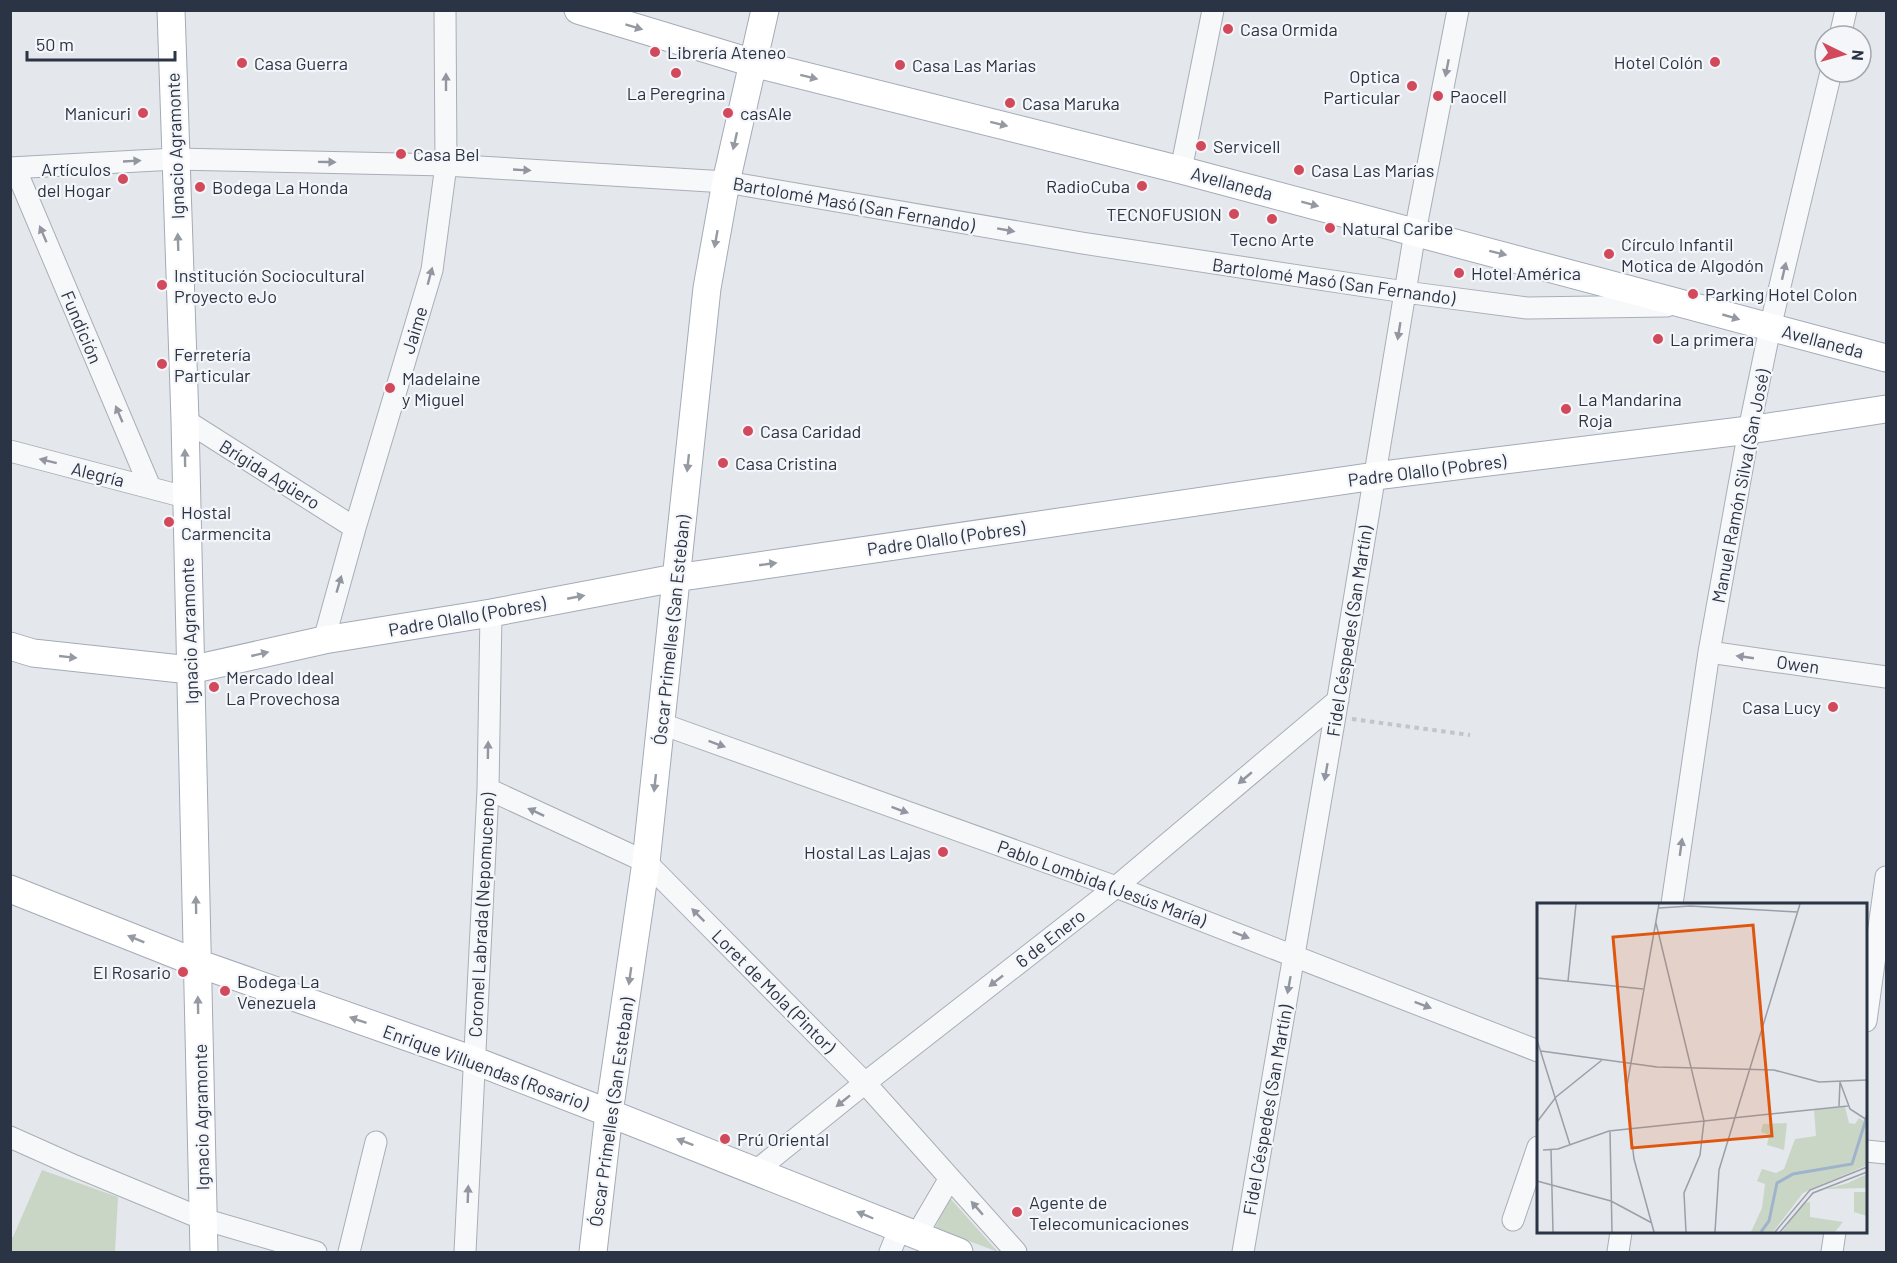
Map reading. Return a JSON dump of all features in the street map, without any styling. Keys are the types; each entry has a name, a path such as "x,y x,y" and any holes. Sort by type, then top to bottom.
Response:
{"main road":[{"name":"Ignacio Agramonte","path":"171,10 185,420 204,1252"},
{"name":"Avellaneda","path":"578,10 753,63 1181,170 1887,358"},
{"name":"Óscar Primelles (San Esteban)","path":"593,1252 609,1113 646,862 707,288 726,182 765,10"},
{"name":"Padre Olallo (Pobres)","path":"10,646 33,653 190,670 324,640 491,613 675,578 1375,476 1749,430 1887,409"},
{"name":"Enrique Villuendas (Rosario)","path":"10,889 197,963 473,1060 757,1170 902,1239 959,1252"}],"street":[{"name":"Jaime","path":"324,640 432,270 446,165 445,10"},
{"path":"1181,170 1213,10"},
{"name":"Fidel Céspedes (San Martín)","path":"1243,1252 1337,708 1415,232 1458,10"},
{"name":"Manuel Ramón Silva (San José)","path":"1672,903 1709,652 1749,430 1770,328 1828,84"},
{"name":"Bartolomé Masó (San Fernando)","path":"13,168 175,159 446,165 726,182 1082,243 1405,292 1527,308 1692,305"},
{"name":"Fundición","path":"13,168 150,487"},
{"name":"Brígida Agüero","path":"185,420 355,528"},
{"name":"Alegría","path":"10,451 185,497"},
{"name":"Coronel Labrada (Nepomuceno)","path":"465,1252 488,789 491,613"},
{"name":"Owen","path":"1709,652 1887,677"},
{"name":"6 de Enero","path":"757,1170 1116,887 1337,708"},
{"name":"Pablo Lombida (Jesús María)","path":"662,724 1116,887 1537,1049"},
{"name":"Loret de Mola (Pintor)","path":"488,789 646,862 865,1083 1016,1252"},
{"path":"1867,1014 1886,878"},
{"path":"10,1137 204,1219 316,1252"},
{"path":"349,1252 376,1142"},
{"path":"1867,1151 1887,1153"},
{"path":"1513,1221 1537,1153"},
{"path":"902,1239 950,1178"},
{"path":"1618,1252 1621,1233"},
{"path":"1832,1252 1835,1233"}],"path":[{"path":"1337,708 1470,735"}],"green space":[{"path":"42,1170 118,1197 115,1252 11,1252 11,1237 13,1237"},
{"path":"949,1197 998,1252 935,1228"}],"place":[{"name":"Casa Ormida","path":"1228,29"},
{"name":"Librería Ateneo","path":"655,52"},
{"name":"Hotel Colón","path":"1715,62"},
{"name":"Casa Guerra","path":"242,63"},
{"name":"Casa Las Marias","path":"900,65"},
{"name":"La Peregrina","path":"676,73"},
{"name":"Optica Particular","path":"1412,86"},
{"name":"Paocell","path":"1438,96"},
{"name":"Casa Maruka","path":"1010,103"},
{"name":"Manicuri","path":"143,113"},
{"name":"casAle","path":"728,113"},
{"name":"Servicell","path":"1201,146"},
{"name":"Casa Bel","path":"401,154"},
{"name":"Casa Las Marías","path":"1299,170"},
{"name":"Artículos del Hogar","path":"123,179"},
{"name":"RadioCuba","path":"1142,186"},
{"name":"Bodega La Honda","path":"200,187"},
{"name":"TECNOFUSION","path":"1234,214"},
{"name":"Tecno Arte","path":"1272,219"},
{"name":"Natural Caribe","path":"1330,228"},
{"name":"Círculo Infantil Motica de Algodón","path":"1609,254"},
{"name":"Hotel América","path":"1459,273"},
{"name":"Institución Sociocultural Proyecto eJo","path":"162,285"},
{"name":"Parking Hotel Colon","path":"1693,294"},
{"name":"La primera","path":"1658,339"},
{"name":"Ferretería Particular","path":"162,364"},
{"name":"Madelaine y Miguel","path":"390,388"},
{"name":"La Mandarina Roja","path":"1566,409"},
{"name":"Casa Caridad","path":"748,431"},
{"name":"Casa Cristina","path":"723,463"},
{"name":"Hostal Carmencita","path":"169,522"},
{"name":"Mercado Ideal La Provechosa","path":"214,687"},
{"name":"Casa Lucy","path":"1833,707"},
{"name":"Hostal Las Lajas","path":"943,852"},
{"name":"El Rosario","path":"183,972"},
{"name":"Bodega La Venezuela","path":"225,991"},
{"name":"Prú Oriental","path":"725,1139"},
{"name":"Agente de Telecomunicaciones","path":"1017,1212"}]}
